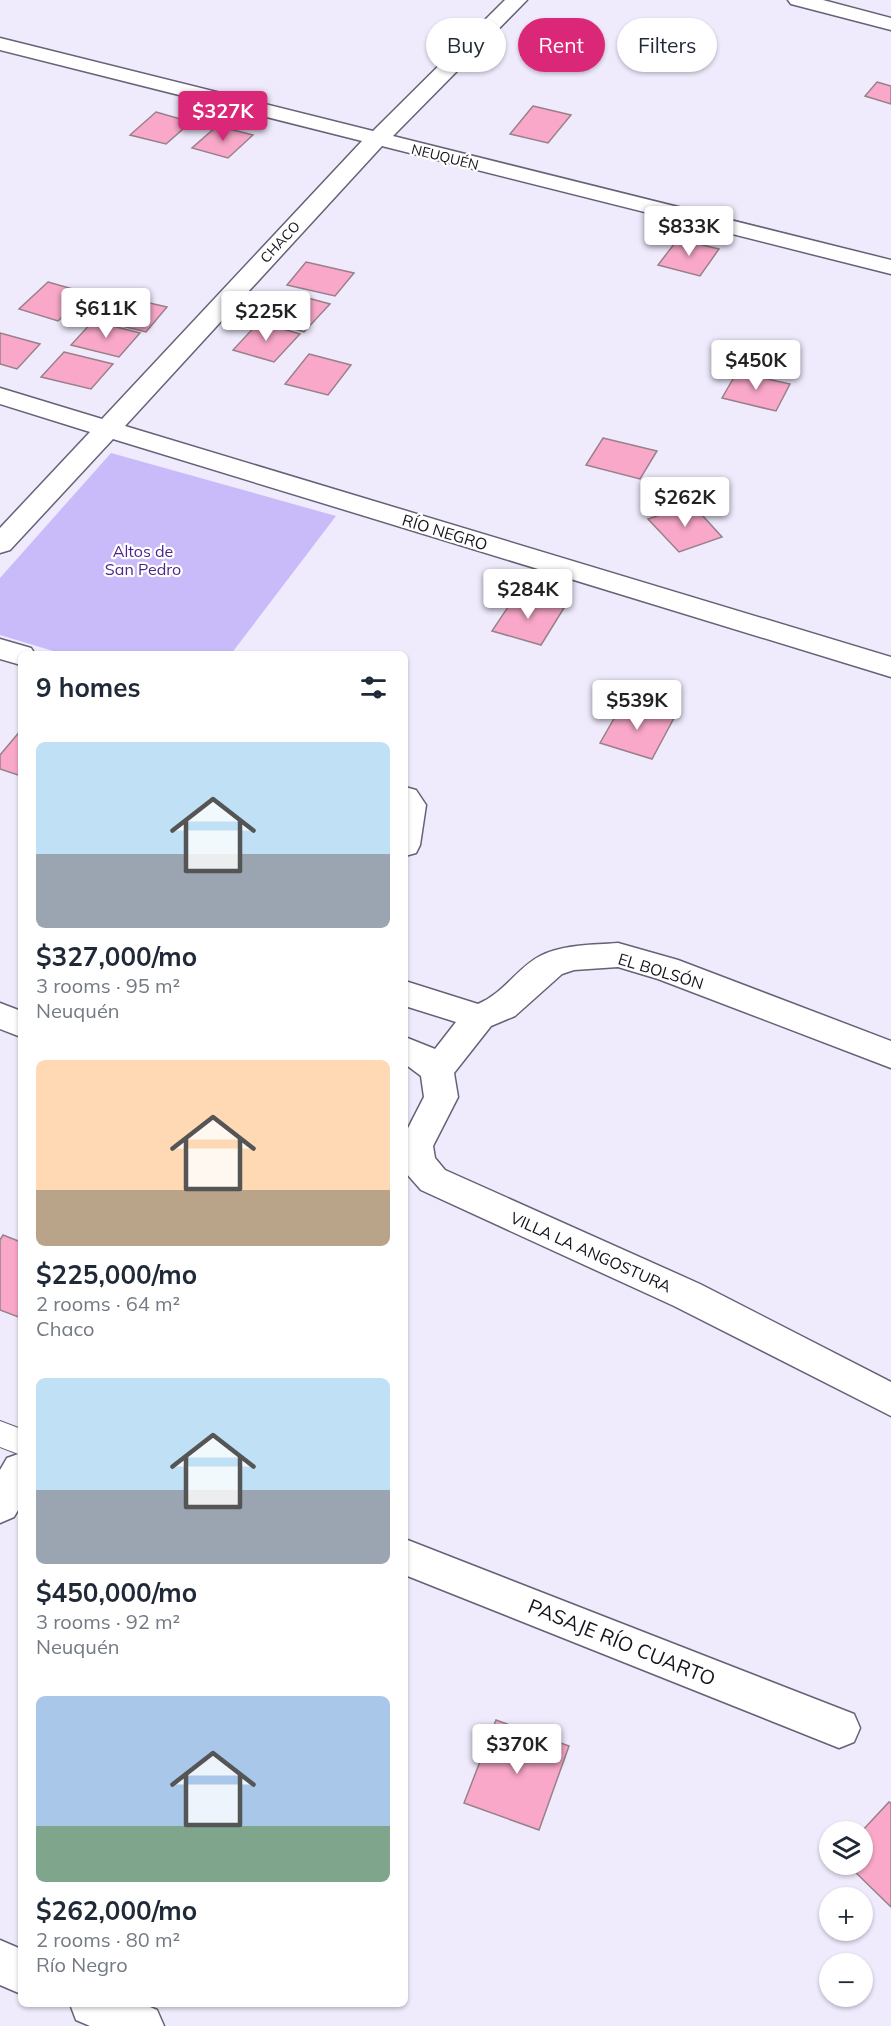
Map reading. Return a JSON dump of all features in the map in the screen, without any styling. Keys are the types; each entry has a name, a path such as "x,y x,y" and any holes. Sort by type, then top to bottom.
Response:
{"street":[{"name":"CHACO","path":"0,544 376,140 517,0"},
{"path":"798,0 891,24"},
{"name":"NEUQUÉN","path":"0,44 376,140 891,267"},
{"name":"RÍO NEGRO","path":"0,396 891,667"},
{"path":"0,649 18,654"},
{"name":"EL BOLSÓN","path":"479,1017 503,1007 551,965 574,958 618,955 667,969 891,1055"},
{"path":"408,994 479,1017 437,1070 420,1056 408,1051"},
{"path":"0,1016 18,1023"},
{"name":"VILLA LA ANGOSTURA","path":"437,1070 441,1097 416,1146 418,1163 433,1180 687,1295 891,1400"},
{"path":"0,1505 18,1475"},
{"name":"PASAJE RÍO CUARTO","path":"408,1558 839,1728"},
{"path":"0,1962 18,1971"},
{"path":"99,2007 141,2026"}],"lane":[{"path":"0,1434 18,1441"}],"green space":[{"name":"Altos de San Pedro","path":"111,453 336,516 233,651 53,651 0,635 0,578"}],"building":[{"path":"877,82 891,86 891,104 865,96"},
{"path":"533,106 571,115 548,143 510,134"},
{"path":"156,112 191,122 166,144 130,135"},
{"path":"217,126 253,135 228,158 192,148"},
{"path":"678,239 719,249 700,276 658,265"},
{"path":"306,262 354,273 335,296 287,285"},
{"path":"48,282 87,293 58,321 19,309"},
{"path":"289,293 330,304 304,332 264,320"},
{"path":"119,296 167,307 146,332 98,320"},
{"path":"93,321 140,333 119,357 71,345"},
{"path":"259,322 300,334 274,362 233,350"},
{"path":"0,333 40,344 17,369 0,364"},
{"path":"64,352 113,364 91,389 41,377"},
{"path":"309,354 351,365 328,395 285,384"},
{"path":"737,372 790,384 776,411 722,398"},
{"path":"603,438 657,451 640,479 586,465"},
{"path":"692,504 722,537 679,552 648,519"},
{"path":"516,595 564,608 541,645 492,631"},
{"path":"623,703 674,718 652,759 600,743"},
{"path":"18,734 18,775 0,769 0,755"},
{"path":"3,1235 18,1241 18,1317 0,1310 0,1240"},
{"path":"496,1720 569,1746 539,1830 464,1803"},
{"path":"889,1802 891,1803 891,1907 858,1875 873,1875 871,1821"}]}
